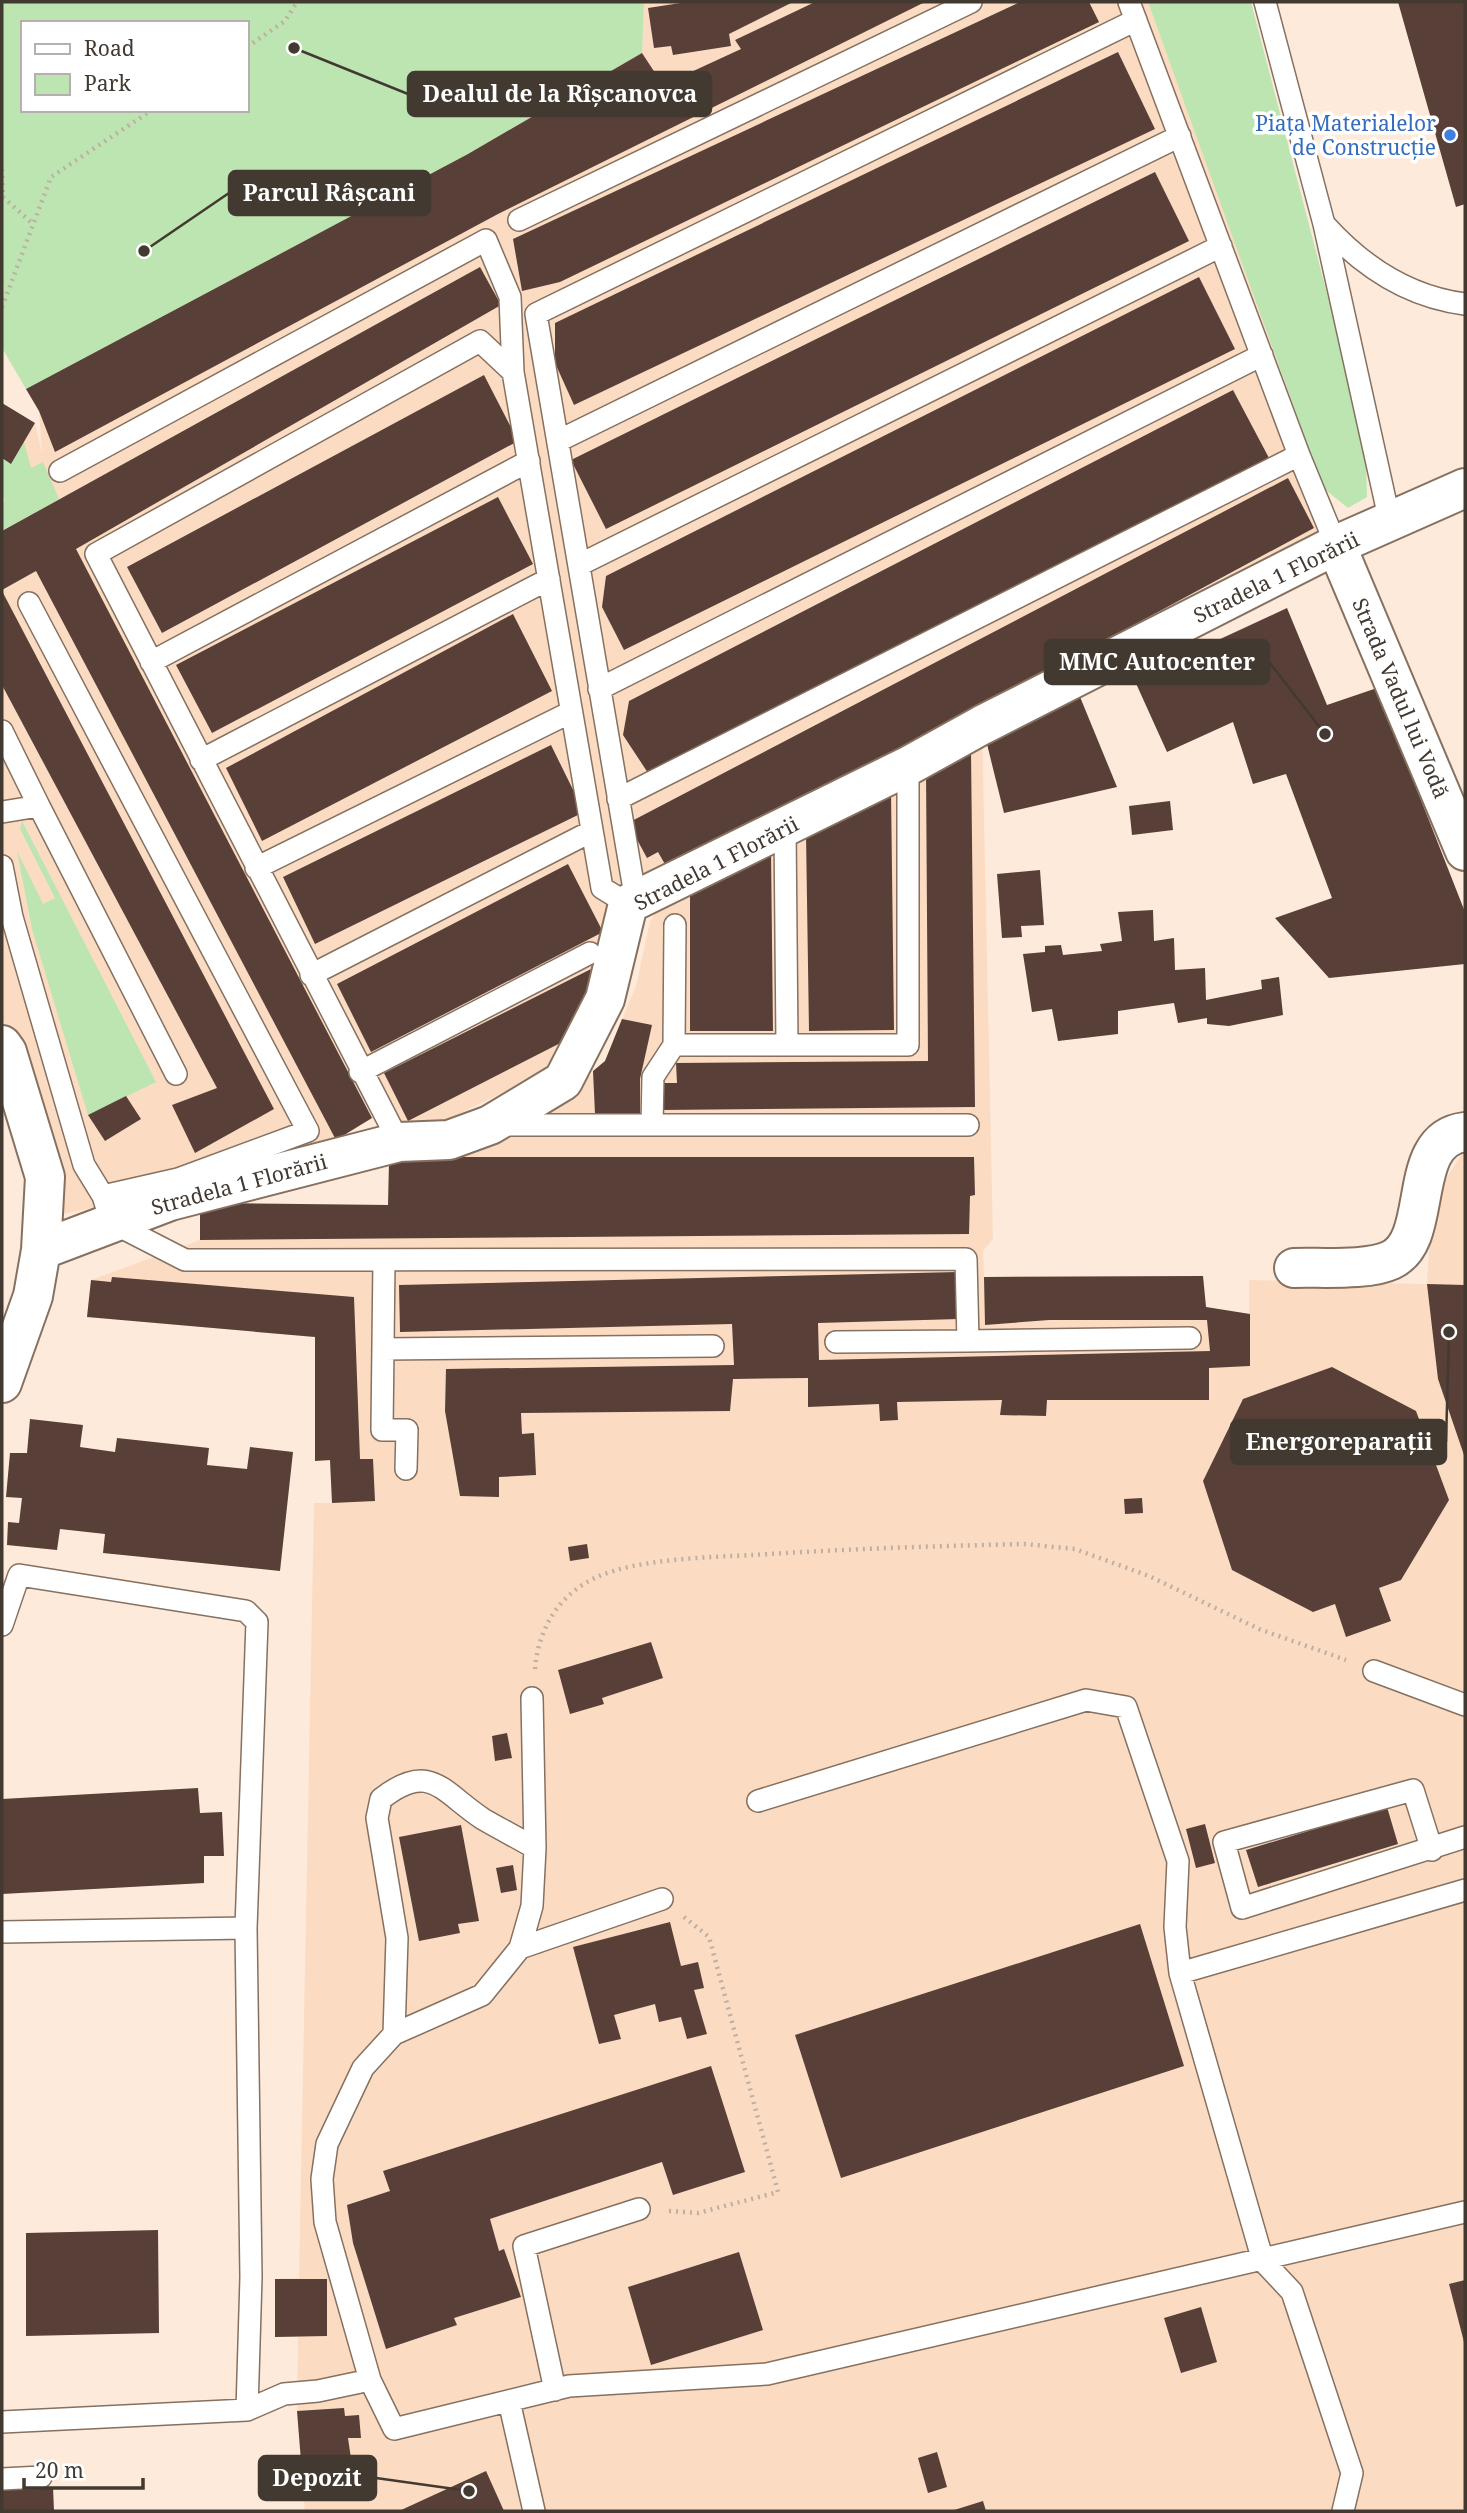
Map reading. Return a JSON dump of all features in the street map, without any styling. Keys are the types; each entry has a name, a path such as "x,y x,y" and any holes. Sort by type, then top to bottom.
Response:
{"street":[{"name":"Stradela 1 Florării","path":"41,1250 107,1209 170,1200 399,1142 449,1140 490,1125 563,1081 606,999 632,902 908,766 982,725 1336,545 1465,488"},
{"name":"Strada Vadul lui Vodă","path":"1336,545 1465,850"},
{"path":"2,1045 19,1087 45,1177 41,1250 33,1296 2,1383"},
{"path":"1294,1268 1375,1265 1400,1255 1411,1237 1434,1153 1451,1136 1465,1132"}],"lane":[{"path":"519,220 971,2"},
{"path":"1265,2 1324,224 1390,522"},
{"path":"632,902 618,799 536,314 1132,11 1299,455 1336,545"},
{"path":"558,441 1180,136"},
{"path":"1324,224 1345,247 1395,281 1423,293 1465,304"},
{"path":"60,471 486,240 510,298 513,372 602,888 632,902"},
{"path":"579,565 1221,246"},
{"path":"399,1142 360,1072 96,554 480,341 513,372"},
{"path":"599,689 1262,355"},
{"path":"618,799 1299,455"},
{"path":"151,662 528,461"},
{"path":"201,760 549,579"},
{"path":"29,603 308,1131 178,1179 107,1209"},
{"path":"256,868 571,712"},
{"path":"2,731 176,1074"},
{"path":"674,1045 908,1045 908,766"},
{"path":"2,812 39,806"},
{"path":"785,827 788,1045"},
{"path":"311,975 592,831"},
{"path":"2,866 7,919 83,1165 107,1209 185,1260 965,1259 968,1341"},
{"path":"652,1125 653,1077 674,1045 675,925"},
{"path":"360,1072 590,953"},
{"path":"490,1125 968,1125"},
{"path":"384,1260 382,1430 407,1430 406,1469"},
{"path":"836,1342 1189,1338"},
{"path":"383,1349 713,1346"},
{"path":"2,1625 19,1575 246,1611 257,1622 246,1928 251,2277 247,2410"},
{"path":"1374,1671 1465,1705"},
{"path":"532,1698 535,1848 532,1906 520,1948 482,1995 394,2034 363,2068 327,2144 322,2179 325,2222 370,2380 394,2429 555,2390 767,2374 1465,2212"},
{"path":"758,1801 1086,1700 1126,1707 1178,1861 1175,1927 1180,1972 1263,2261 1292,2292 1352,2473 1343,2511"},
{"path":"394,2034 397,1938 377,1818 381,1798 397,1786 418,1779 440,1784 482,1818 535,1848"},
{"path":"1432,1850 1413,1790 1224,1842 1242,1908 1432,1850 1465,1837"},
{"path":"1180,1972 1465,1890"},
{"path":"520,1948 662,1899"},
{"path":"2,1932 246,1928"},
{"path":"555,2390 524,2246 639,2209"},
{"path":"2,2422 247,2410 284,2394 318,2391 370,2380"},
{"path":"509,2401 534,2511"},
{"path":"2,2479 41,2477"}],"path":[{"path":"248,46 285,22 297,2"},
{"path":"2,307 51,177 149,112"},
{"path":"2,169 3,197 33,224"},
{"path":"532,1698 536,1649 552,1613 570,1594 597,1577 702,1558 867,1548 1024,1544 1075,1549 1149,1576 1259,1629 1374,1671"},
{"path":"639,2209 698,2213 778,2192 709,1937 662,1899"}],"shaded area":[{"path":"644,2 1148,2 1337,522 621,886 603,932 603,963 559,1066 429,1128 372,1118 336,1140 156,1193 64,1214 55,1162 22,1045 2,1020 2,403 35,423 42,453 39,411 26,389 468,154 642,53"},
{"path":"982,725 993,1239 983,1251 984,1277 1203,1276 1206,1307 1249,1314 1249,1280 1427,1284 1432,1202 1465,1148 1465,2511 305,2511 297,2411 298,2337 275,2337 275,2279 299,2278 314,1503 332,1503 330,1461 315,1461 315,1337 87,1317 91,1280 200,1240 200,1203 388,1205 389,1163 460,1157 569,1096 605,1061 636,986 650,922 655,913 690,889"}],"green space":[{"path":"2,2 644,2 642,53 468,154 26,389 2,348"},
{"path":"1148,2 1251,2 1344,359 1365,427 1367,497 1348,508 1323,488"},
{"path":"24,442 31,468 43,462 59,499 2,531 2,505 5,500 2,497 2,458 11,463"},
{"path":"22,821 156,1082 88,1115 32,929 17,851 43,904 55,898 20,829"}],"building":[{"path":"687,2 793,2 729,34 731,46 673,55 671,46 654,48 648,8"},
{"path":"815,2 925,2 498,214 55,452 39,411 26,389 468,154 642,53 663,85 741,49 735,40"},
{"path":"1020,2 1089,2 1099,22 560,282 522,291 513,239"},
{"name":"Piața Materialelor de Construcție","path":"1398,2 1465,2 1465,204 1456,207"},
{"path":"1118,52 1155,129 574,405 555,363 555,323"},
{"path":"1155,172 1189,241 606,529 571,460"},
{"path":"480,267 501,305 76,549 372,1118 336,1140 36,571 2,590 2,531"},
{"path":"1199,277 1235,349 624,650 602,607 606,576"},
{"path":"484,375 518,441 162,633 127,567"},
{"path":"1233,390 1269,458 650,776 623,735 629,701"},
{"path":"2,403 35,423 11,464 2,458"},
{"path":"1288,478 1314,528 974,711 666,866 658,852 647,858 628,823"},
{"path":"498,497 533,564 212,733 176,665"},
{"path":"2,591 274,1109 195,1153 172,1105 217,1088 2,685"},
{"path":"1287,608 1327,705 1377,688 1465,912 1465,964 1329,978 1275,918 1332,898 1286,774 1253,784 1233,722 1167,752 1134,679"},
{"path":"513,614 552,691 262,841 226,768"},
{"path":"1078,692 1117,787 1004,813 985,736"},
{"path":"551,745 584,812 315,944 283,877"},
{"path":"971,752 975,1107 661,1110 661,1083 677,1083 676,1063 928,1061 926,769"},
{"path":"891,792 894,1030 809,1031 806,834"},
{"path":"1170,801 1173,830 1132,835 1129,806"},
{"path":"771,850 773,1031 690,1031 690,889"},
{"path":"568,864 603,932 371,1052 337,984"},
{"path":"1040,870 1044,925 1021,926 1022,937 1002,938 997,874"},
{"path":"1153,910 1154,941 1174,938 1175,970 1205,968 1206,1000 1262,989 1261,980 1279,977 1283,1015 1229,1026 1207,1024 1207,1018 1178,1023 1174,1003 1118,1011 1118,1034 1058,1041 1052,1009 1032,1012 1023,954 1045,952 1045,946 1061,945 1063,955 1102,951 1100,944 1122,941 1118,912"},
{"path":"603,963 578,1034 408,1121 384,1073"},
{"path":"622,1019 652,1025 640,1079 640,1116 595,1114 593,1071 605,1061"},
{"path":"126,1096 141,1119 105,1141 88,1115"},
{"path":"460,1157 974,1157 975,1195 970,1196 969,1234 200,1240 200,1203 388,1205 389,1163"},
{"path":"958,1272 959,1319 818,1323 819,1360 1210,1351 1207,1320 1049,1320 985,1325 984,1277 1203,1276 1206,1307 1250,1314 1250,1366 1209,1368 1209,1400 1047,1400 1046,1416 1000,1415 1002,1400 897,1402 898,1420 880,1421 879,1404 808,1407 808,1378 733,1379 730,1411 521,1413 522,1434 534,1433 536,1475 499,1477 499,1497 460,1496 445,1411 446,1369 734,1365 732,1324 400,1332 399,1285"},
{"path":"112,1277 354,1297 360,1459 373,1459 375,1501 332,1503 330,1460 315,1461 315,1337 87,1317 91,1280 111,1282"},
{"path":"1427,1284 1465,1285 1465,1458 1438,1379"},
{"path":"1332,1367 1416,1411 1449,1500 1401,1580 1379,1588 1391,1621 1346,1637 1335,1604 1313,1612 1232,1570 1203,1481 1243,1399"},
{"path":"30,1419 83,1425 80,1447 115,1452 117,1438 209,1448 207,1465 247,1469 250,1447 293,1452 280,1571 103,1553 105,1534 60,1529 57,1550 7,1545 8,1522 19,1523 22,1498 6,1497 10,1453 27,1453"},
{"path":"1142,1498 1143,1513 1125,1514 1124,1499"},
{"path":"587,1544 589,1558 570,1561 568,1547"},
{"path":"651,1642 663,1678 602,1698 604,1704 570,1714 558,1670"},
{"path":"507,1733 512,1758 495,1761 492,1736"},
{"path":"198,1788 200,1813 222,1812 224,1856 204,1856 204,1883 2,1894 2,1799"},
{"path":"1387,1807 1398,1844 1258,1887 1246,1850"},
{"path":"1205,1824 1215,1863 1196,1868 1186,1829"},
{"path":"461,1825 479,1921 458,1924 460,1933 419,1941 399,1837"},
{"path":"513,1865 517,1890 501,1893 496,1868"},
{"path":"670,1922 681,1966 698,1962 704,1988 694,1990 707,2034 687,2039 681,2017 659,2022 655,2004 614,2015 621,2039 599,2044 573,1947"},
{"path":"1140,1924 1184,2066 841,2178 795,2035"},
{"path":"711,2066 745,2172 673,2195 662,2162 490,2219 499,2251 504,2249 521,2297 454,2318 457,2325 386,2349 353,2243 347,2205 390,2191 383,2171"},
{"path":"158,2230 159,2333 26,2336 26,2233"},
{"path":"739,2252 763,2330 651,2365 628,2287"},
{"path":"275,2279 327,2279 327,2336 275,2337"},
{"path":"1465,2280 1465,2342 1464,2342 1449,2284"},
{"path":"1201,2307 1217,2362 1181,2373 1164,2318"},
{"path":"344,2408 345,2416 359,2415 361,2438 348,2438 354,2479 303,2486 297,2411"},
{"path":"937,2452 947,2487 928,2493 918,2458"},
{"path":"486,2471 504,2511 399,2511"},
{"path":"53,2487 54,2511 2,2511 2,2490"},
{"path":"983,2501 986,2511 951,2511"}],"place":[{"name":"Dealul de la Rîșcanovca","path":"294,48"},
{"name":"Piața Materialelor de Construcție","path":"1450,135"},
{"name":"Parcul Râșcani","path":"144,251"},
{"name":"MMC Autocenter","path":"1325,734"},
{"name":"Energoreparații","path":"1449,1332"},
{"name":"Depozit","path":"469,2491"}]}
